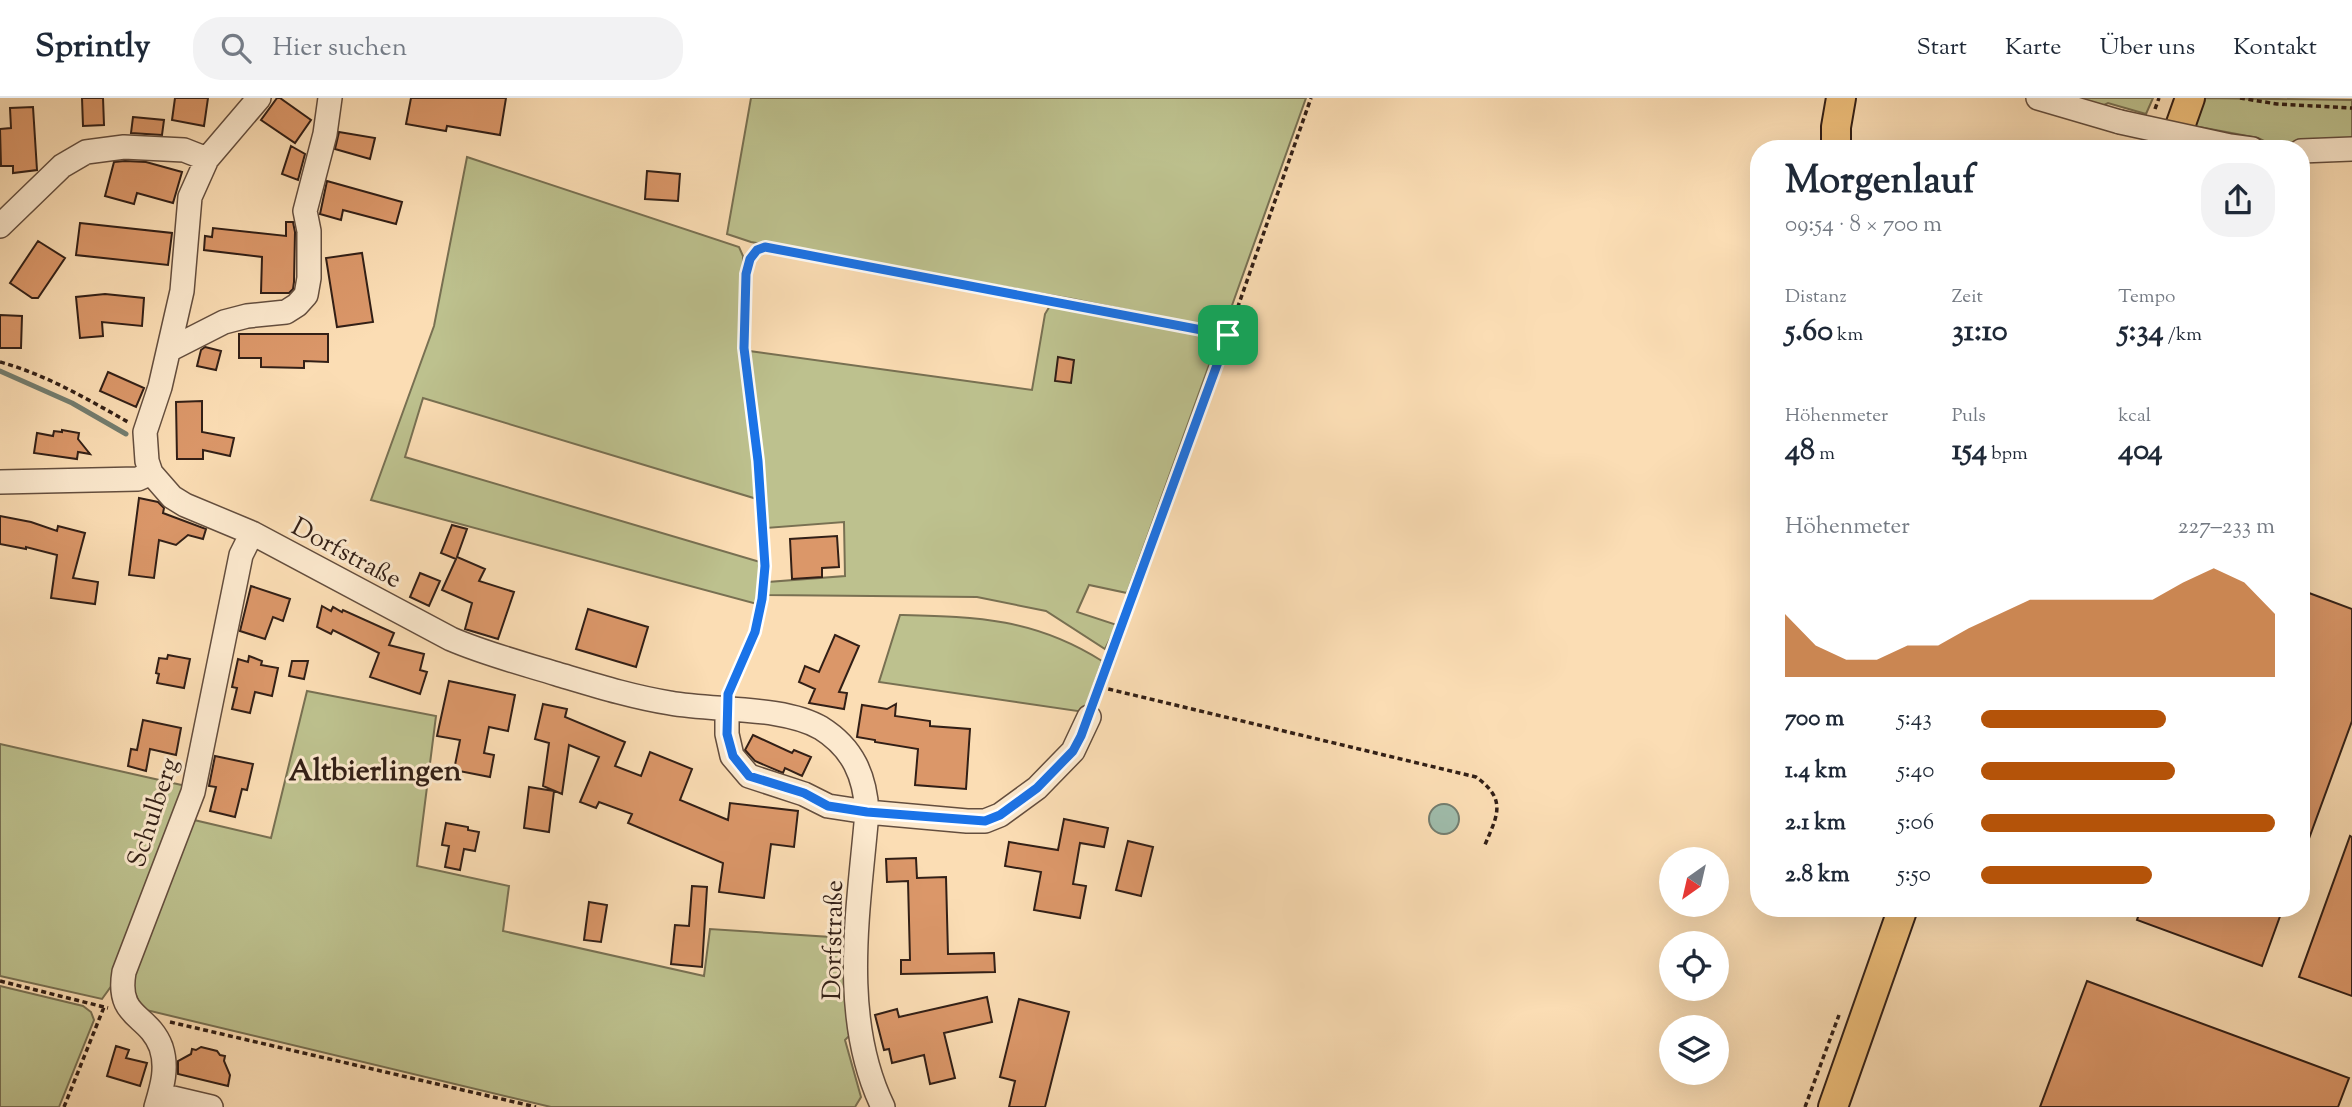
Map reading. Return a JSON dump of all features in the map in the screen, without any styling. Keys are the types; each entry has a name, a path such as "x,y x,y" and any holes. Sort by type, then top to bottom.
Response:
{"main road":[{"path":"1836,140 1841,98"},
{"path":"2175,140 2190,98"},
{"path":"1833,1107 1900,917"}],"street":[{"path":"0,482 138,478 151,473 145,432 160,387 182,290 190,197 207,159 259,98"},
{"path":"169,350 224,322 247,316 286,312 298,305 306,295 309,278 309,231 304,211 325,134 330,98"},
{"path":"2038,98 2120,122 2207,140"},
{"path":"0,226 62,166 86,152 124,148 184,150 207,159"},
{"path":"2310,151 2352,149"},
{"name":"Dorfstraße","path":"151,473 172,498 252,533 429,628 483,652 618,692 669,703 782,715 820,727 836,739 852,755 866,790 867,812 855,954 856,995 870,1074 883,1107"},
{"name":"Schulberg","path":"211,1107 158,1101 164,1077 160,1045 125,1004 122,983 193,792 241,555 252,533"},
{"path":"727,710 727,734 733,756 749,776 804,793 828,806 967,821 985,821 1000,815 1037,788 1073,751 1089,717"}],"path":[{"path":"1089,717 1311,98"},
{"path":"2240,98 2277,104 2352,108"},
{"path":"727,710 728,694 755,632 765,566 758,461 744,348 746,274 750,259 757,250 765,247 1228,335"},
{"path":"0,362 17,366 81,395 145,432"},
{"path":"1100,687 1476,777 1490,787 1496,801 1496,817 1484,847"},
{"path":"0,981 536,1107"},
{"path":"64,1107 104,1007"}],"green space":[{"path":"751,98 1306,98 1230,311 1215,324 1201,325 1073,299 751,242 727,234"},
{"path":"2073,98 2153,98 2146,114 2108,103 2100,107"},
{"path":"2204,98 2352,100 2352,141 2313,144 2310,144 2310,140 2262,140 2194,126"},
{"path":"467,157 739,247 743,256 742,348 757,499 423,398 405,457 760,562 757,604 371,500 434,326"},
{"path":"1051,304 1213,337 1217,343 1127,593 1089,585 1077,612 1117,625 1105,649 1046,611 977,597 766,595 768,582 845,576 844,522 766,528 749,351 1032,390 1045,314"},
{"path":"900,615 980,619 1004,623 1029,628 1077,647 1102,661 1084,712 879,682"},
{"path":"307,691 436,716 417,866 509,886 503,931 704,976 710,929 846,938 844,986 849,1036 845,1040 861,1097 855,1107 551,1107 142,1009 132,986 134,972 194,820 271,838"},
{"path":"0,744 186,786 112,985 102,999 0,976"},
{"path":"0,986 83,1006 91,1012 94,1020 59,1107 0,1107"}],"shaded area":[{"path":"1444,804 1454,809 1459,819 1454,829 1444,834 1434,829 1429,819 1434,809"}],"building":[{"path":"82,98 103,98 104,125 83,126"},
{"path":"175,98 208,98 204,126 172,120"},
{"path":"277,98 311,120 295,143 261,120"},
{"path":"411,98 506,98 500,135 447,126 446,131 406,124"},
{"path":"33,107 37,170 13,173 13,166 1,166 0,129 11,128 10,108"},
{"path":"133,117 164,120 162,135 131,133"},
{"path":"339,132 375,138 370,159 335,149"},
{"path":"291,146 305,154 298,180 282,174"},
{"path":"114,162 146,162 182,172 173,203 137,193 134,204 105,196"},
{"path":"647,171 680,174 678,201 645,199"},
{"path":"327,181 402,202 396,224 343,210 341,220 320,214"},
{"path":"286,222 293,222 295,232 294,282 289,293 261,293 262,257 204,250 205,236 212,237 213,228 286,236"},
{"path":"80,223 172,233 168,265 76,255"},
{"path":"38,241 65,258 38,298 32,298 10,283"},
{"path":"362,253 373,322 337,327 326,258"},
{"path":"105,294 144,298 142,326 102,322 103,336 80,338 76,297"},
{"path":"0,315 22,316 21,348 0,348"},
{"path":"239,334 328,334 328,362 304,361 304,368 261,367 261,358 239,358"},
{"path":"205,347 221,351 216,370 197,366 201,350"},
{"path":"1058,357 1074,360 1071,383 1055,381"},
{"path":"108,372 144,388 136,407 100,391"},
{"path":"202,401 202,432 234,438 230,456 203,450 203,459 177,459 176,402"},
{"path":"54,431 79,433 78,439 90,454 78,452 77,459 34,453 37,433 53,436"},
{"path":"139,498 158,502 164,508 163,513 206,529 203,539 188,535 176,545 159,540 154,578 129,575"},
{"path":"0,516 57,531 58,526 85,533 73,578 98,582 95,604 51,598 57,555 0,544"},
{"path":"452,525 467,529 457,557 485,569 479,581 514,592 498,639 465,629 472,603 442,590 456,559 441,553"},
{"path":"837,536 839,567 822,568 822,577 792,579 790,539"},
{"path":"420,573 440,581 429,606 410,597"},
{"path":"251,586 290,599 283,621 273,617 265,639 240,631"},
{"path":"2310,593 2352,609 2352,721 2310,836"},
{"path":"322,606 331,611 333,607 342,612 343,610 394,633 389,645 424,654 420,670 427,672 420,694 370,677 379,653 333,630 331,634 317,627"},
{"path":"588,609 648,627 636,667 576,649"},
{"path":"835,635 859,646 839,692 847,693 844,709 809,703 815,689 799,682 805,666 819,672"},
{"path":"168,655 190,659 184,688 157,683 159,658 167,659"},
{"path":"249,656 262,661 261,665 278,668 272,696 255,692 250,713 232,709 237,688 232,687 238,659 248,662"},
{"path":"292,661 308,661 304,679 289,676"},
{"path":"449,681 515,695 508,731 489,727 484,753 494,755 490,777 454,770 460,740 437,736"},
{"path":"543,704 567,709 565,717 625,742 615,766 641,776 650,752 692,769 680,800 728,820 730,803 798,811 794,847 771,844 764,898 719,892 723,863 628,823 632,814 599,802 596,808 580,802 599,757 569,745 562,794 543,786 549,743 535,739"},
{"path":"896,704 895,716 930,721 930,726 970,729 966,789 915,785 918,749 857,737 862,705 887,709"},
{"path":"143,720 181,728 176,755 150,749 146,771 128,766 131,749 137,750"},
{"path":"753,735 792,753 794,750 811,757 802,776 785,768 783,773 755,761 745,750"},
{"path":"215,756 253,764 247,790 242,789 235,817 210,811 216,787 209,786"},
{"path":"529,787 554,791 549,832 524,828"},
{"path":"1064,819 1108,828 1104,847 1080,843 1073,884 1086,886 1080,918 1034,910 1041,872 1005,866 1009,842 1058,850"},
{"path":"446,823 479,832 475,851 464,849 460,870 445,867 449,846 442,845"},
{"path":"2350,836 2352,837 2352,996 2299,977"},
{"path":"1128,841 1153,847 1141,896 1116,890"},
{"path":"916,858 917,878 946,877 948,954 994,953 995,972 901,974 901,960 910,960 908,881 887,882 886,859"},
{"path":"692,886 707,887 702,967 671,964 675,925 689,926"},
{"path":"589,902 607,905 601,942 584,940"},
{"path":"2138,917 2280,917 2262,966 2137,920"},
{"path":"2087,981 2349,1078 2338,1107 2040,1107"},
{"path":"987,997 992,1022 944,1033 955,1078 930,1084 924,1055 892,1063 889,1049 884,1050 875,1015 897,1009 899,1017"},
{"path":"1019,999 1069,1012 1045,1107 1009,1107 1015,1081 1000,1077"},
{"path":"116,1046 129,1050 126,1058 147,1063 140,1086 107,1076"},
{"path":"201,1047 225,1056 224,1061 230,1075 228,1086 178,1074 178,1061 191,1054 192,1049"}],"waterway":[{"path":"0,371 72,403 126,434"}],"district":[{"name":"Altbierlingen","path":"375,770"}],"route":[{"path":"765,247 1228,335 1081,736 1073,751 1037,788 1000,815 985,821 967,821 828,806 804,793 749,776 733,756 727,734 727,710 728,694 755,632 765,566 758,461 744,348 746,274 750,259 757,250 765,247"}]}
